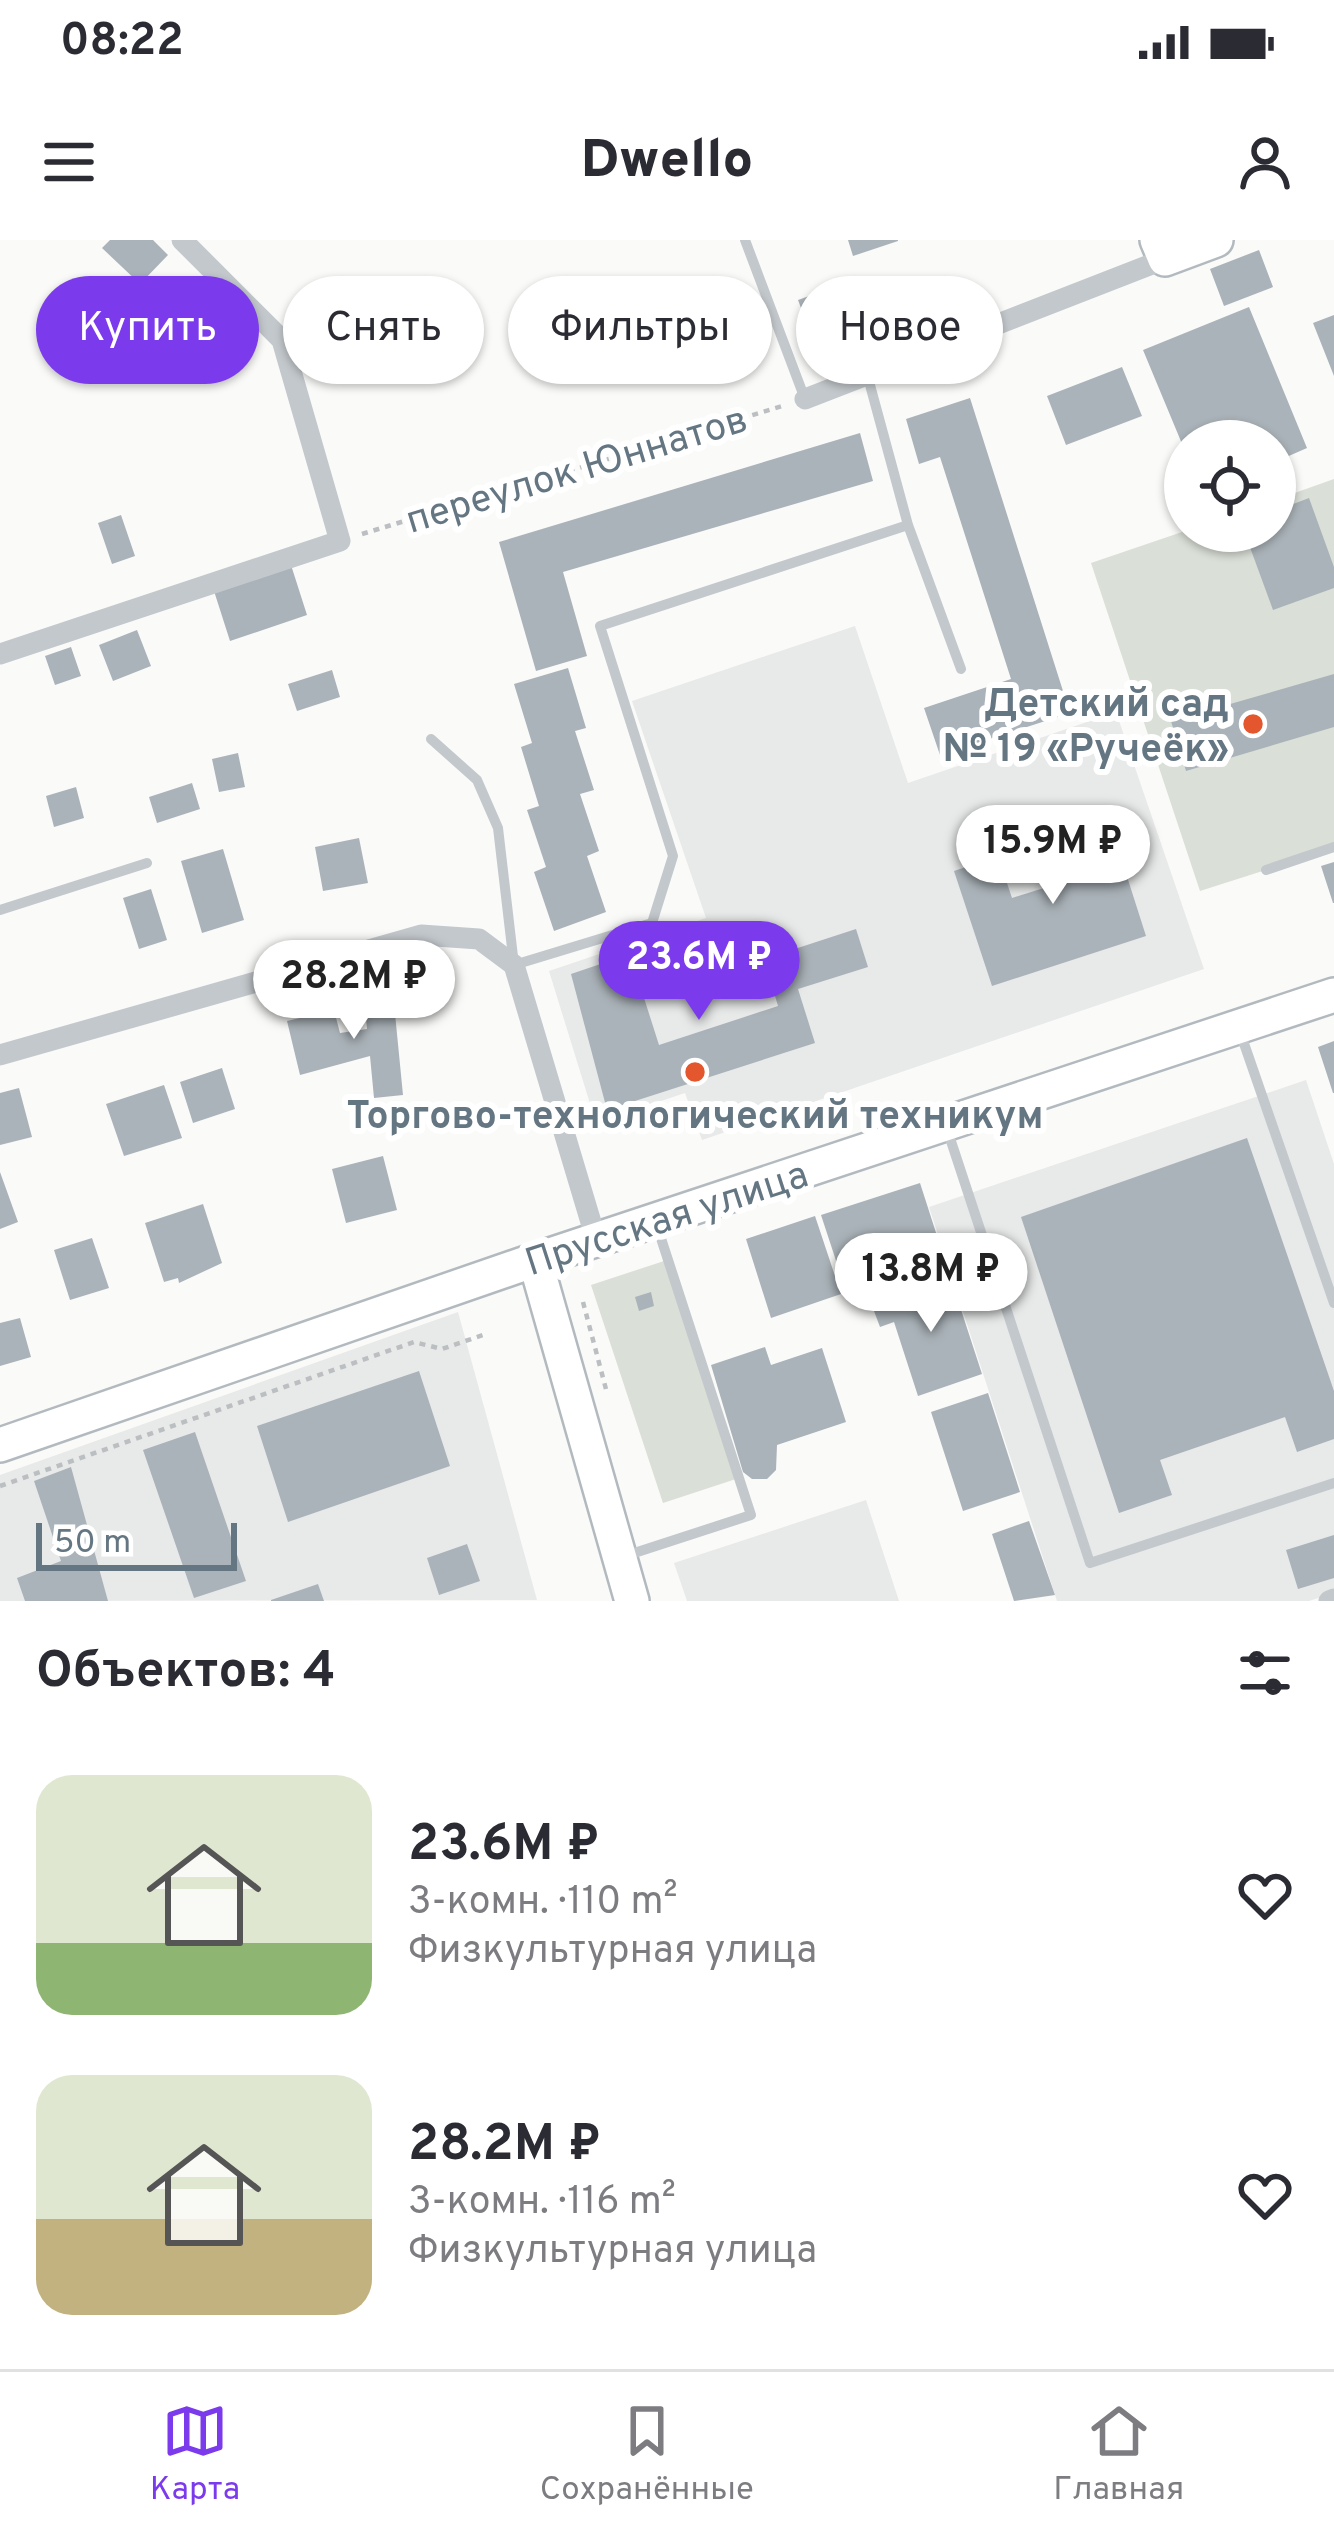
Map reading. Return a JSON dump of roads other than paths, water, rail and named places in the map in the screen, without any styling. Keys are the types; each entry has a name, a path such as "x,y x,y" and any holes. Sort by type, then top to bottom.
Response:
{"street":[{"path":"0,654 340,541 282,340 182,240"},
{"path":"1003,316 1161,249 1216,240"},
{"path":"805,399 842,384"},
{"path":"0,1055 421,935 479,939 514,965 596,1239"},
{"name":"Прусская улица","path":"0,1445 596,1239 1334,995"},
{"path":"535,1260 632,1601"}],"lane":[{"path":"745,240 805,399"},
{"path":"870,384 908,525 961,669"},
{"path":"430,739 477,780 498,828 514,965 652,923 674,856 600,626 908,525"},
{"path":"1266,869 1334,848"},
{"path":"0,910 147,863"},
{"path":"1239,1028 1334,1304"},
{"path":"946,1125 1090,1563 1334,1483"},
{"path":"619,1557 751,1515 655,1220"}],"place":[{"name":"Детский сад № 19 «Ручеёк»","path":"1253,724"},
{"name":"Торгово-технологический техникум","path":"695,1072"}]}
